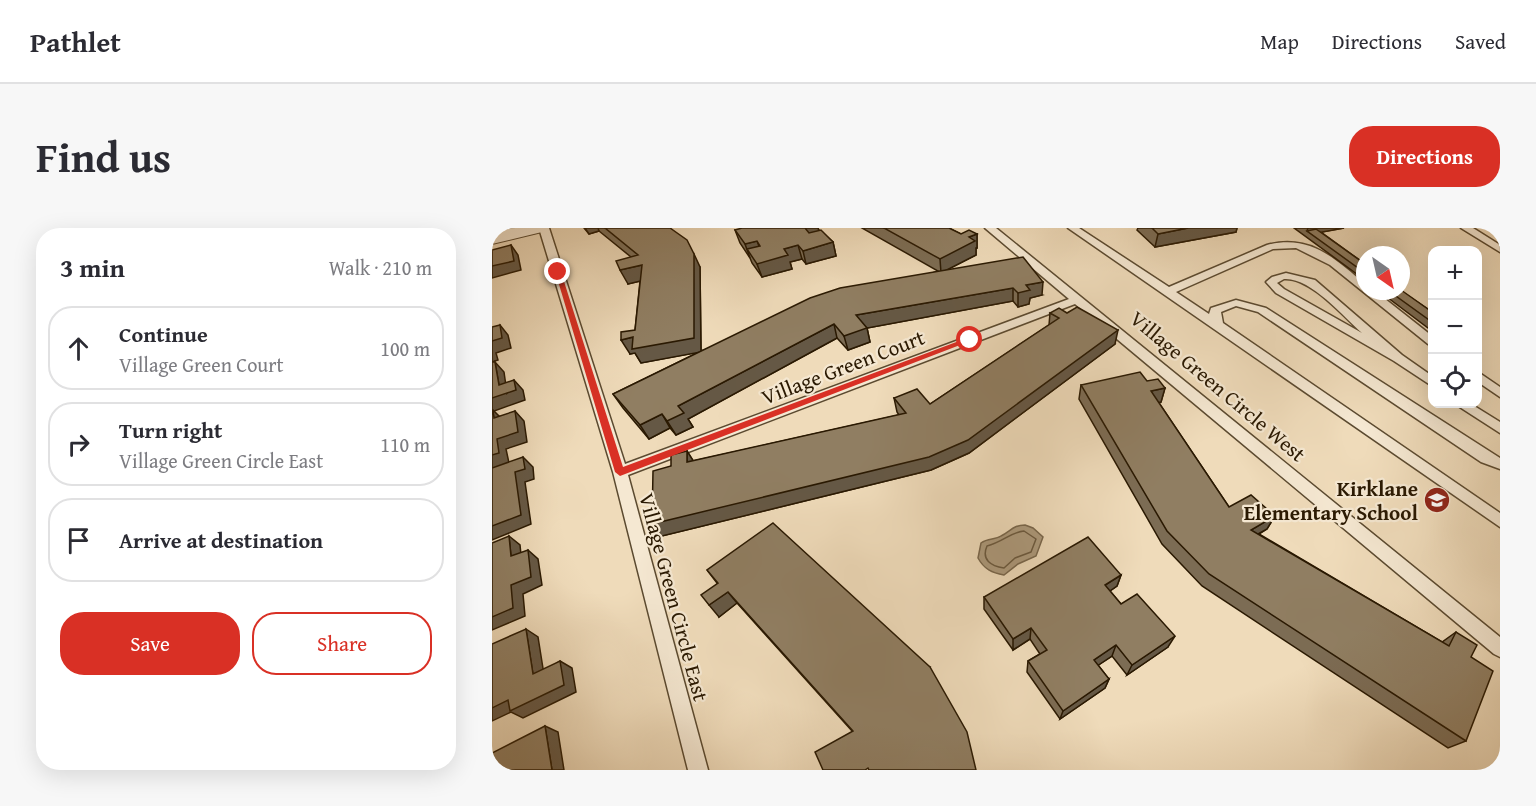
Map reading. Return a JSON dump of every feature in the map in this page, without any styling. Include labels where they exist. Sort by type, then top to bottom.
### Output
[{"type":"street","points":[[492,238],[535,228]]},
{"type":"lane","name":"Village Green Circle East","points":[[544,228],[620,472],[698,770]]},
{"type":"lane","name":"Village Green Circle West","points":[[990,228],[1500,648]]},
{"type":"lane","points":[[1073,228],[1219,325],[1500,521]]},
{"type":"lane","points":[[1467,228],[1500,249]]},
{"type":"lane","points":[[1167,292],[1270,247],[1295,244],[1314,250],[1356,282]]},
{"type":"lane","points":[[1398,358],[1311,282],[1299,276],[1281,275],[1271,282],[1280,291],[1398,358],[1428,379]]},
{"type":"lane","name":"Village Green Court","points":[[620,472],[1079,299]]},
{"type":"lane","points":[[1380,300],[1428,338]]},
{"type":"lane","points":[[1219,325],[1214,315],[1215,310],[1227,304],[1245,304],[1262,310],[1486,458],[1500,464]]},
{"type":"lane","points":[[1482,379],[1500,393]]},
{"type":"lane","points":[[1468,408],[1500,428]]},
{"type":"water","points":[[1025,525],[1033,528],[1043,537],[1036,556],[1018,564],[1004,575],[986,568],[978,558],[981,543],[999,537],[1015,527]]},
{"type":"building","points":[[605,228],[670,228],[687,240],[694,254],[694,338],[632,349],[633,337],[621,340],[621,332],[635,330],[642,265],[620,270],[616,261],[638,255]]},
{"type":"building","points":[[805,228],[809,233],[821,230],[833,242],[803,251],[798,245],[784,249],[788,255],[757,264],[747,249],[760,246],[757,241],[745,244],[735,230]]},
{"type":"building","points":[[884,228],[949,228],[961,234],[969,230],[977,234],[969,237],[975,241],[940,259]]},
{"type":"building","points":[[1152,228],[1188,228],[1158,234]]},
{"type":"building","points":[[1316,229],[1356,258],[1356,266],[1307,231]]},
{"type":"building","points":[[511,245],[514,261],[492,266],[492,250]]},
{"type":"building","points":[[1023,257],[1043,282],[1026,285],[1030,290],[1018,293],[1013,288],[856,315],[867,328],[844,336],[834,324],[678,406],[684,413],[667,421],[662,414],[640,425],[613,394],[810,298],[840,288]]},
{"type":"building","points":[[1410,296],[1428,309],[1428,319],[1401,300],[1410,300]]},
{"type":"building","points":[[1077,307],[1118,330],[968,440],[929,457],[652,524],[653,471],[671,466],[671,455],[687,451],[687,462],[906,413],[894,398],[917,389],[930,404],[1059,318],[1050,313],[1059,308],[1067,313]]},
{"type":"building","points":[[500,325],[502,338],[492,341],[492,327]]},
{"type":"building","points":[[492,362],[495,362],[499,385],[514,380],[516,390],[492,398]]},
{"type":"building","points":[[1140,372],[1147,381],[1158,379],[1165,388],[1151,391],[1229,507],[1251,495],[1275,516],[1251,530],[1449,646],[1456,632],[1477,645],[1471,657],[1493,671],[1466,741],[1209,574],[1167,531],[1081,385]]},
{"type":"building","points":[[492,410],[494,418],[515,411],[518,432],[497,439],[499,453],[492,455]]},
{"type":"building","points":[[523,457],[525,469],[515,472],[521,515],[492,526],[492,468]]},
{"type":"building","points":[[773,523],[930,667],[967,732],[976,770],[869,770],[868,768],[865,770],[823,770],[815,752],[853,731],[728,592],[709,605],[701,595],[718,583],[707,570]]},
{"type":"building","points":[[509,536],[511,556],[528,550],[531,577],[511,585],[513,608],[492,617],[492,543]]},
{"type":"building","points":[[1088,537],[1121,575],[1105,585],[1121,604],[1137,594],[1175,636],[1132,665],[1116,645],[1094,660],[1109,679],[1063,711],[1028,661],[1047,650],[1031,628],[1013,639],[984,597]]},
{"type":"building","points":[[526,629],[533,674],[560,661],[564,685],[510,711],[508,700],[492,708],[492,644]]},
{"type":"building","points":[[545,726],[552,770],[492,770],[492,753]]},
{"type":"place","name":"Kirklane Elementary School","points":[[1437,500]]},
{"type":"route","points":[[558,272],[620,472],[970,340]]}]
